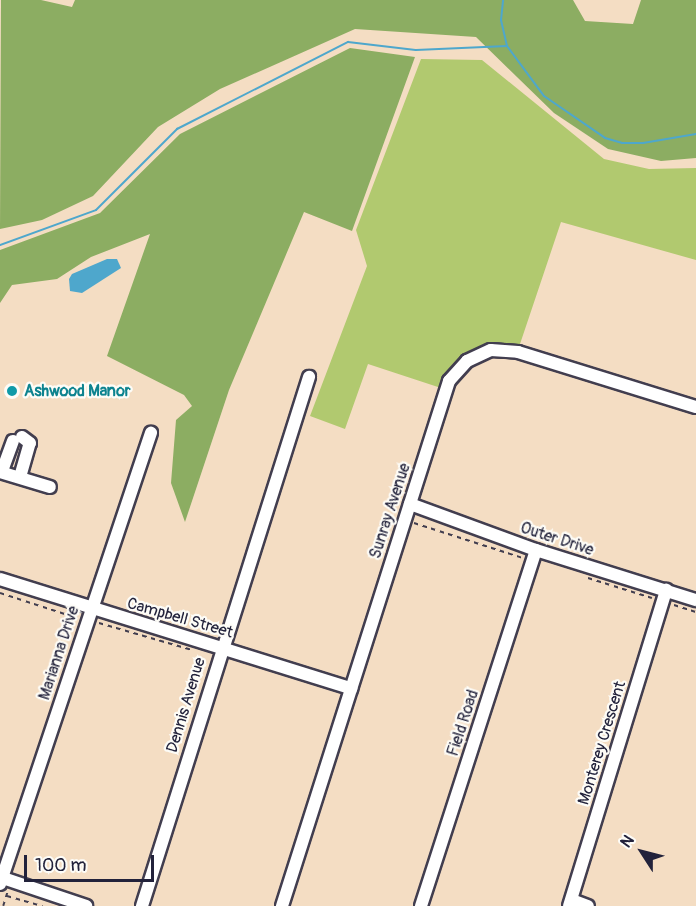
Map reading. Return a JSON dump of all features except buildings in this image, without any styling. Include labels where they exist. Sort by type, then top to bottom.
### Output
[{"type":"street","name":"Sunray Avenue","points":[[282,906],[449,381],[467,361],[491,350],[518,352],[696,407]]},
{"type":"street","name":"Dennis Avenue","points":[[142,906],[309,377]]},
{"type":"street","name":"Marianna Drive","points":[[3,881],[151,433]]},
{"type":"street","points":[[20,477],[30,443],[17,439],[1,471],[50,487]]},
{"type":"street","name":"Outer Drive","points":[[410,504],[536,550],[696,600]]},
{"type":"street","name":"Field Road","points":[[422,906],[536,550]]},
{"type":"street","name":"Campbell Street","points":[[0,579],[351,688]]},
{"type":"street","name":"Monterey Crescent","points":[[570,903],[666,590]]},
{"type":"street","points":[[3,881],[86,906]]},
{"type":"street","points":[[570,903],[588,906]]},
{"type":"path","points":[[0,593],[80,620]]},
{"type":"path","points":[[97,622],[200,652]]},
{"type":"path","points":[[3,881],[6,896],[3,906]]},
{"type":"path","points":[[6,896],[43,906]]},
{"type":"green space","points":[[1,0],[41,0],[72,7],[75,0],[573,0],[585,21],[633,24],[641,0],[696,0],[696,158],[661,161],[608,149],[554,113],[476,37],[355,29],[220,89],[158,127],[93,196],[42,220],[0,229]]},
{"type":"green space","points":[[350,48],[415,57],[352,231],[304,212],[229,390],[185,522],[171,483],[176,420],[192,406],[184,395],[107,356],[150,234],[91,257],[57,279],[12,285],[0,303],[0,250],[100,213],[180,134]]},
{"type":"green space","points":[[421,59],[482,60],[604,159],[649,169],[696,168],[696,260],[561,222],[519,347],[487,350],[441,388],[368,364],[345,429],[310,416],[367,266],[356,230]]},
{"type":"water","points":[[107,259],[117,259],[121,268],[82,293],[70,291],[69,279],[72,274]]},
{"type":"waterway","points":[[0,245],[96,210],[177,129],[348,42],[416,50],[507,46],[501,20],[503,0]]},
{"type":"waterway","points":[[507,46],[544,96],[605,138],[622,143],[643,143],[696,134]]},
{"type":"place","name":"Ashwood Manor","points":[[12,391]]}]
